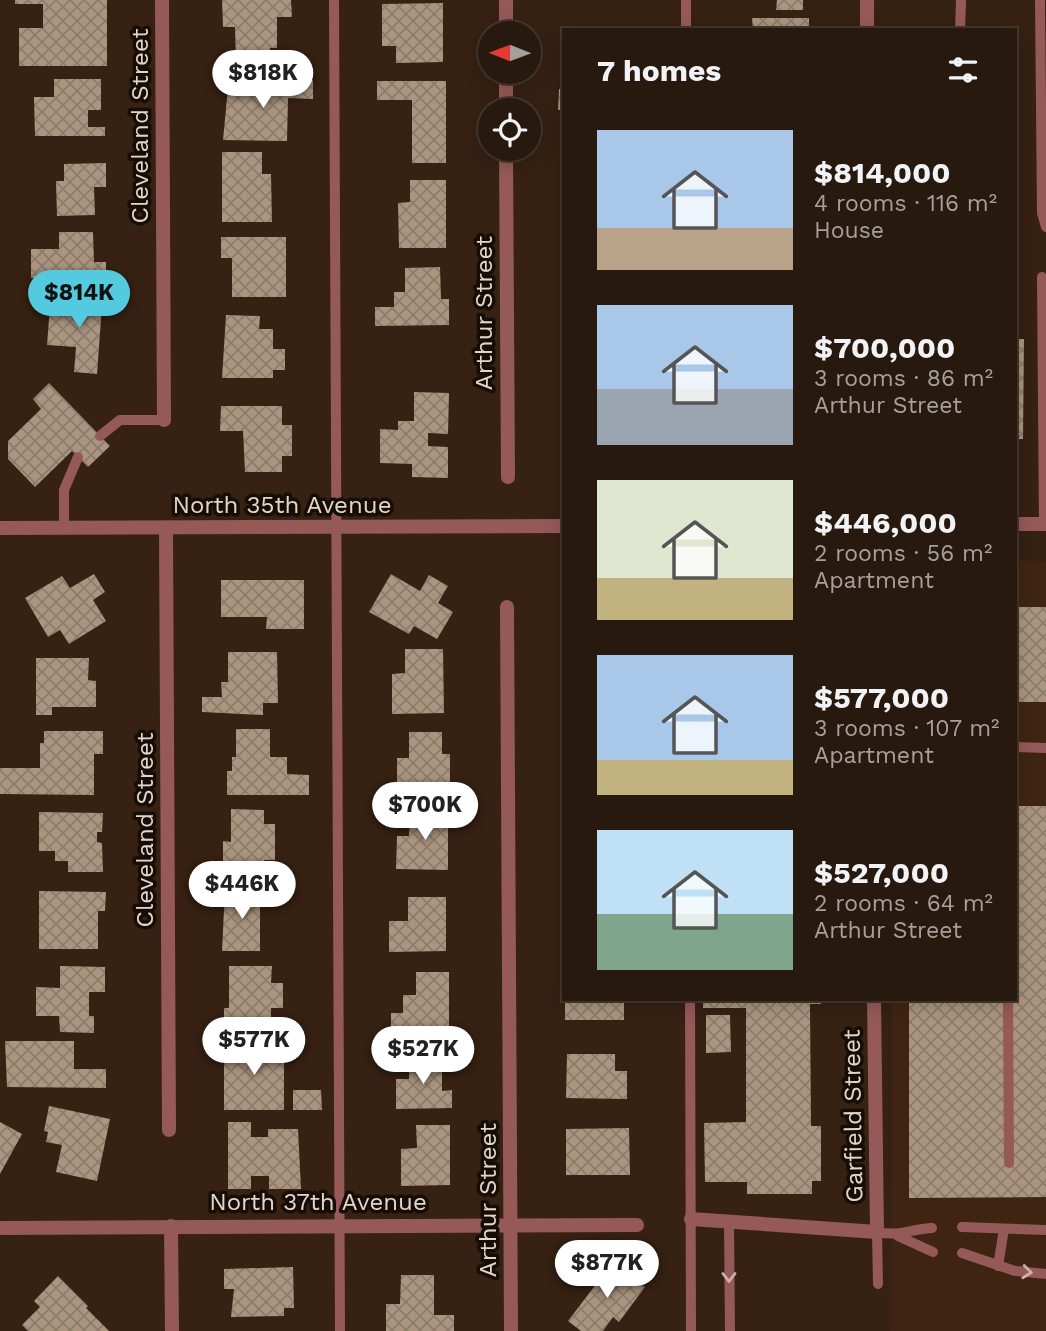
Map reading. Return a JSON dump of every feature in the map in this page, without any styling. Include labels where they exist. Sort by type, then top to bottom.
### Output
[{"type":"street","name":"Cleveland Street","points":[[162,0],[164,420]]},
{"type":"street","points":[[506,0],[506,21]]},
{"type":"street","points":[[867,0],[867,28]]},
{"type":"street","name":"Arthur Street","points":[[506,161],[508,477]]},
{"type":"street","points":[[1017,524],[1045,524]]},
{"type":"street","name":"North 35th Avenue","points":[[0,528],[562,526]]},
{"type":"street","name":"Cleveland Street","points":[[166,529],[169,1130]]},
{"type":"street","name":"Arthur Street","points":[[507,607],[511,1331]]},
{"type":"street","name":"Garfield Street","points":[[874,1001],[877,1232]]},
{"type":"street","points":[[691,1219],[877,1232]]},
{"type":"street","name":"North 37th Avenue","points":[[0,1228],[637,1225]]},
{"type":"street","points":[[171,1226],[172,1331]]},
{"type":"lane","points":[[334,0],[340,1331]]},
{"type":"lane","points":[[686,0],[686,28]]},
{"type":"lane","points":[[960,28],[961,0]]},
{"type":"lane","points":[[1040,0],[1042,213],[1046,227]]},
{"type":"lane","points":[[1042,277],[1045,524]]},
{"type":"lane","points":[[100,436],[120,420],[164,420]]},
{"type":"lane","points":[[64,528],[64,490],[78,457]]},
{"type":"lane","points":[[1017,747],[1046,748]]},
{"type":"lane","points":[[690,1001],[691,1331]]},
{"type":"lane","points":[[1007,1001],[1009,1163]]},
{"type":"lane","points":[[729,1222],[730,1331]]},
{"type":"lane","points":[[962,1227],[1046,1230]]},
{"type":"lane","points":[[898,1236],[918,1229],[932,1228]]},
{"type":"lane","points":[[998,1266],[1003,1229]]},
{"type":"lane","points":[[878,1284],[877,1232],[898,1236],[933,1252]]},
{"type":"lane","points":[[962,1253],[998,1266],[1046,1274]]},
{"type":"shaded area","points":[[1017,561],[1046,562],[1046,1331],[891,1331],[892,1001],[1017,1001]]},
{"type":"building","points":[[15,0],[107,0],[107,66],[19,66],[19,28],[43,28],[43,4],[15,4]]},
{"type":"building","points":[[222,0],[291,0],[292,17],[277,17],[277,48],[270,48],[270,64],[236,64],[235,27],[223,27]]},
{"type":"building","points":[[777,0],[803,0],[803,10],[776,10]]},
{"type":"building","points":[[443,3],[443,62],[396,63],[396,46],[382,46],[382,4]]},
{"type":"building","points":[[752,18],[809,18],[809,28],[753,28]]},
{"type":"building","points":[[54,79],[101,79],[101,110],[88,110],[88,127],[105,127],[105,136],[35,136],[34,97],[54,97]]},
{"type":"building","points":[[268,79],[313,80],[313,99],[288,98],[287,141],[223,140],[228,88],[268,89]]},
{"type":"building","points":[[377,81],[446,81],[446,163],[412,163],[412,100],[377,100]]},
{"type":"building","points":[[559,89],[562,89],[562,110],[558,110]]},
{"type":"building","points":[[222,152],[262,152],[262,174],[271,174],[272,222],[222,222]]},
{"type":"building","points":[[106,163],[106,187],[94,187],[95,215],[57,216],[56,181],[64,181],[64,164]]},
{"type":"building","points":[[410,180],[446,180],[446,248],[399,248],[398,203],[410,202]]},
{"type":"building","points":[[59,232],[93,232],[94,262],[106,262],[106,277],[31,278],[31,249],[59,249]]},
{"type":"building","points":[[221,237],[286,237],[286,297],[232,297],[232,258],[221,258]]},
{"type":"building","points":[[440,267],[441,299],[449,299],[449,325],[375,326],[375,307],[394,307],[394,292],[405,292],[405,268]]},
{"type":"building","points":[[80,290],[103,292],[97,374],[74,372],[76,347],[47,345],[50,306],[79,308]]},
{"type":"building","points":[[226,315],[260,316],[259,329],[273,329],[273,349],[285,349],[285,370],[273,370],[273,378],[222,378]]},
{"type":"building","points":[[1017,339],[1024,339],[1023,439],[1017,439]]},
{"type":"building","points":[[49,383],[110,446],[88,467],[72,451],[35,487],[8,459],[8,441],[41,409],[33,399]]},
{"type":"building","points":[[414,392],[449,393],[448,434],[428,433],[428,446],[448,447],[448,478],[412,477],[412,464],[380,463],[380,429],[398,430],[398,421],[414,421]]},
{"type":"building","points":[[221,406],[282,406],[282,425],[292,425],[292,456],[282,456],[282,472],[245,472],[243,431],[220,431]]},
{"type":"building","points":[[94,574],[105,592],[93,600],[106,621],[69,644],[60,630],[48,637],[25,598],[62,576],[70,588]]},
{"type":"building","points":[[391,574],[420,591],[429,575],[448,586],[438,603],[453,612],[437,639],[414,626],[409,634],[369,612]]},
{"type":"building","points":[[221,580],[304,580],[304,629],[266,629],[267,617],[221,617]]},
{"type":"building","points":[[1017,607],[1046,607],[1046,702],[1017,702]]},
{"type":"building","points":[[405,649],[443,649],[444,713],[392,714],[392,674],[405,673]]},
{"type":"building","points":[[228,652],[277,652],[278,703],[263,703],[263,715],[202,712],[202,697],[222,697],[221,682],[228,682]]},
{"type":"building","points":[[36,658],[89,658],[88,680],[96,681],[96,707],[52,707],[52,715],[36,715]]},
{"type":"building","points":[[236,729],[270,729],[270,757],[287,757],[287,774],[309,775],[309,795],[227,795],[227,771],[232,771],[232,757],[236,757]]},
{"type":"building","points":[[44,731],[103,731],[103,754],[94,754],[94,795],[0,794],[0,768],[40,768],[40,743],[44,743]]},
{"type":"building","points":[[409,732],[442,732],[442,754],[450,754],[450,790],[397,791],[397,758],[409,758]]},
{"type":"building","points":[[1017,806],[1046,806],[1046,1197],[909,1198],[909,1001],[1017,1001]]},
{"type":"building","points":[[231,809],[264,810],[264,824],[275,824],[275,860],[264,860],[264,873],[223,873],[223,841],[231,842]]},
{"type":"building","points":[[410,811],[448,811],[448,870],[396,869],[397,836],[409,836]]},
{"type":"building","points":[[39,812],[103,813],[102,832],[97,832],[97,842],[102,843],[103,872],[68,872],[68,861],[55,861],[55,851],[39,851]]},
{"type":"building","points":[[225,890],[260,890],[260,951],[222,951]]},
{"type":"building","points":[[39,891],[106,892],[105,911],[98,911],[98,949],[39,949]]},
{"type":"building","points":[[408,897],[446,897],[446,951],[389,952],[389,921],[408,921]]},
{"type":"building","points":[[60,966],[105,967],[105,992],[89,992],[89,1016],[94,1016],[94,1033],[60,1032],[59,1016],[36,1016],[36,987],[60,988]]},
{"type":"building","points":[[229,966],[272,966],[271,983],[283,983],[283,1008],[271,1008],[271,1032],[224,1031],[224,1008],[229,1008]]},
{"type":"building","points":[[416,972],[449,972],[449,1030],[391,1031],[391,1013],[403,1013],[403,995],[416,995]]},
{"type":"building","points":[[565,1001],[624,1001],[624,1020],[565,1020]]},
{"type":"building","points":[[703,1001],[821,1001],[821,1004],[810,1004],[811,1126],[821,1126],[821,1181],[812,1181],[812,1194],[747,1194],[747,1182],[705,1182],[704,1123],[746,1122],[746,1008],[703,1008]]},
{"type":"building","points":[[706,1015],[730,1015],[731,1052],[706,1053]]},
{"type":"building","points":[[5,1041],[74,1041],[74,1069],[106,1069],[106,1088],[7,1087]]},
{"type":"building","points":[[224,1045],[284,1045],[284,1110],[224,1110]]},
{"type":"building","points":[[567,1054],[615,1054],[615,1071],[627,1071],[627,1099],[566,1098]]},
{"type":"building","points":[[409,1056],[442,1056],[442,1091],[452,1090],[452,1108],[396,1109],[396,1079],[409,1079]]},
{"type":"building","points":[[293,1090],[321,1090],[322,1110],[293,1110]]},
{"type":"building","points":[[49,1106],[110,1119],[97,1181],[56,1172],[62,1145],[46,1142],[48,1132],[44,1131]]},
{"type":"building","points":[[0,1122],[22,1134],[0,1174]]},
{"type":"building","points":[[228,1122],[251,1122],[251,1137],[268,1137],[268,1129],[298,1129],[301,1189],[269,1189],[269,1176],[251,1176],[251,1189],[228,1189]]},
{"type":"building","points":[[416,1125],[450,1125],[450,1185],[401,1186],[401,1149],[417,1148]]},
{"type":"building","points":[[629,1128],[630,1175],[566,1175],[566,1129]]},
{"type":"building","points":[[613,1262],[645,1287],[619,1322],[613,1317],[603,1331],[581,1331],[568,1321]]},
{"type":"building","points":[[293,1267],[294,1308],[284,1308],[284,1316],[231,1317],[234,1289],[224,1289],[224,1269]]},
{"type":"building","points":[[401,1275],[434,1275],[434,1315],[454,1315],[454,1331],[386,1331],[386,1304],[400,1304]]},
{"type":"building","points":[[58,1276],[109,1331],[28,1331],[22,1325],[40,1307],[34,1301]]}]
